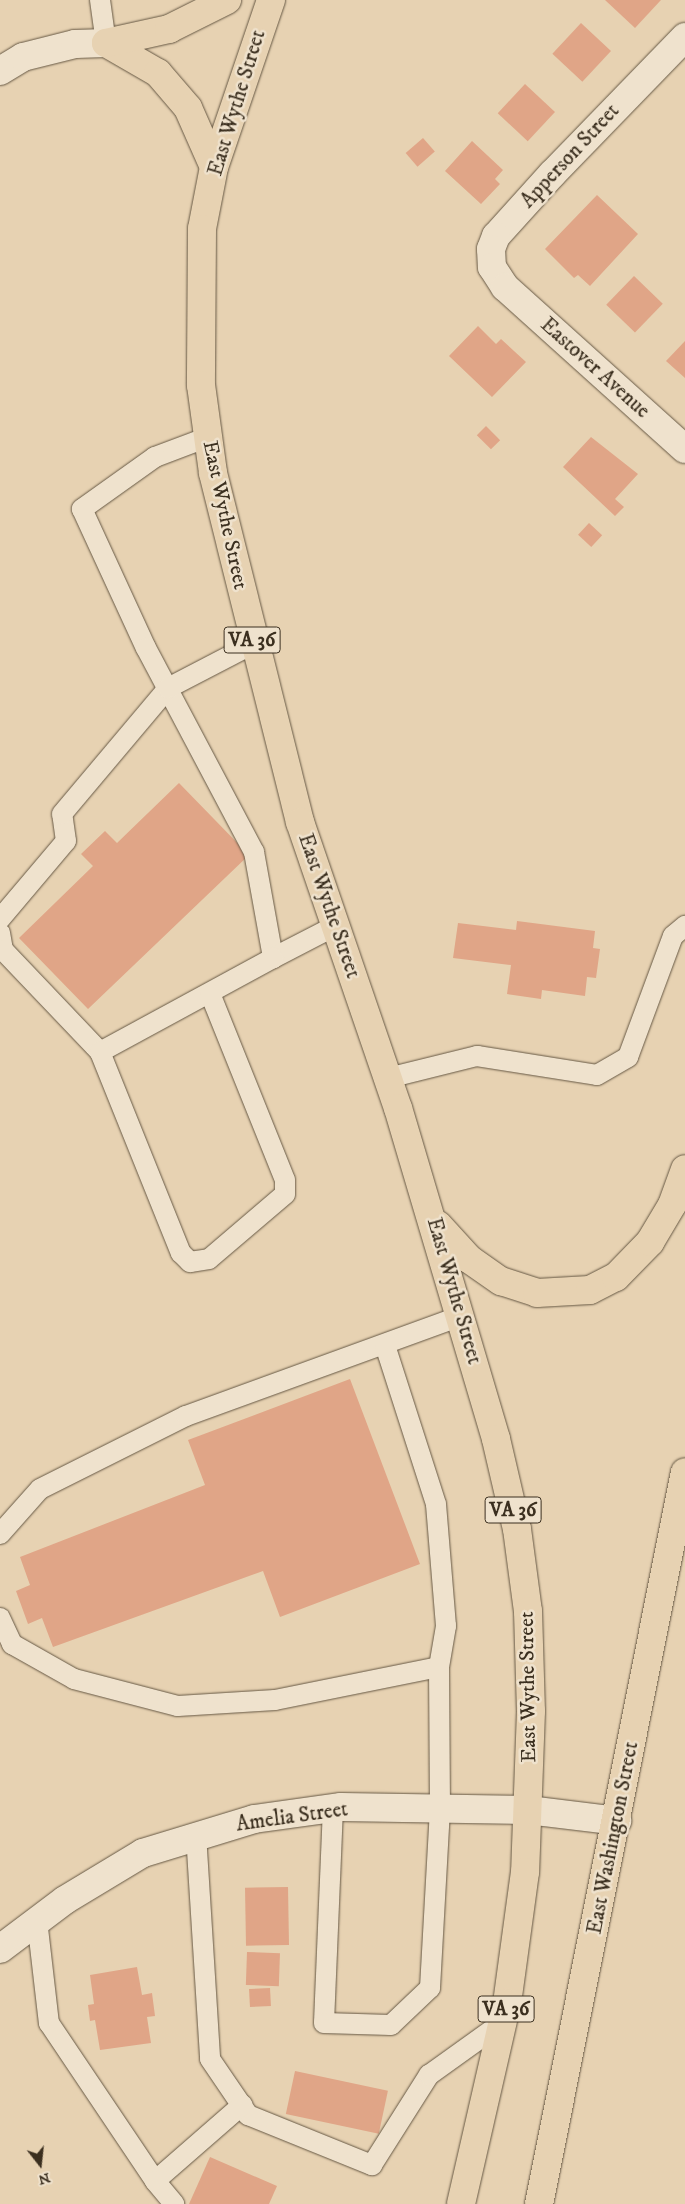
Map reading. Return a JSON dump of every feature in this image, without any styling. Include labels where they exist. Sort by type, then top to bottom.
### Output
[{"type":"highway","points":[[106,43],[169,29],[227,0]]},
{"type":"highway","name":"East Wythe Street","points":[[271,0],[214,167],[202,229],[199,286],[201,385],[208,437],[253,644],[300,822],[388,1078],[434,1220],[517,1529],[528,1611],[528,1810]]},
{"type":"highway","points":[[106,43],[164,80],[188,108],[214,167]]},
{"type":"highway","points":[[434,1220],[469,1259],[501,1280],[537,1293],[590,1290],[616,1277],[650,1242],[672,1206],[685,1169]]},
{"type":"highway","name":"East Washington Street","points":[[539,2204],[617,1821],[685,1472]]},
{"type":"highway","name":"VA 36","points":[[461,2204],[503,2022],[525,1872],[528,1810]]},
{"type":"street","name":"Apperson Street","points":[[506,287],[492,267],[491,249],[496,236],[685,37]]},
{"type":"street","points":[[0,71],[23,57],[75,44],[106,43]]},
{"type":"street","name":"Eastover Avenue","points":[[506,287],[685,449]]},
{"type":"street","name":"Amelia Street","points":[[0,1949],[37,1920],[143,1853],[196,1834],[254,1819],[333,1808],[528,1810],[617,1821]]},
{"type":"lane","points":[[100,0],[106,43]]},
{"type":"lane","points":[[208,437],[155,457],[82,509],[168,688],[254,852],[273,958]]},
{"type":"lane","points":[[0,919],[66,841],[62,814],[168,688],[253,644]]},
{"type":"lane","points":[[100,1052],[335,926]]},
{"type":"lane","points":[[388,1078],[477,1056],[597,1075],[628,1057],[672,936],[685,926]]},
{"type":"lane","points":[[0,933],[3,950],[100,1052],[180,1253],[190,1262],[209,1260],[285,1194],[285,1180],[210,993]]},
{"type":"lane","points":[[0,1534],[40,1489],[186,1416],[461,1316]]},
{"type":"lane","points":[[333,1808],[324,2023],[391,2025],[430,1988],[440,1809],[439,1667],[446,1626],[436,1504],[385,1345]]},
{"type":"lane","points":[[0,1618],[12,1644],[74,1679],[178,1706],[275,1700],[439,1667]]},
{"type":"lane","points":[[196,1834],[210,2059],[248,2115],[372,2165],[429,2074],[503,2022]]},
{"type":"lane","points":[[37,1920],[48,2023],[156,2181],[174,2204]]},
{"type":"lane","points":[[156,2181],[242,2105]]},
{"type":"building","points":[[605,0],[661,0],[635,28]]},
{"type":"building","points":[[581,23],[611,51],[582,82],[552,54]]},
{"type":"building","points":[[525,84],[555,112],[528,141],[498,113]]},
{"type":"building","points":[[423,138],[435,152],[417,167],[406,153]]},
{"type":"building","points":[[472,141],[503,170],[495,179],[500,184],[481,204],[445,171]]},
{"type":"building","points":[[597,195],[638,234],[590,286],[578,275],[574,278],[545,249]]},
{"type":"building","points":[[634,276],[663,304],[635,333],[606,305]]},
{"type":"building","points":[[478,326],[496,344],[501,339],[526,362],[492,397],[449,356]]},
{"type":"building","points":[[685,341],[685,378],[666,361]]},
{"type":"building","points":[[486,426],[500,440],[491,449],[477,435]]},
{"type":"building","points":[[591,437],[638,474],[615,499],[624,507],[615,516],[563,467]]},
{"type":"building","points":[[589,523],[602,535],[591,547],[578,535]]},
{"type":"building","points":[[179,783],[249,855],[88,1009],[19,938],[93,866],[81,854],[105,831],[117,843]]},
{"type":"building","points":[[517,921],[595,931],[593,948],[600,949],[596,978],[587,977],[585,996],[542,990],[541,999],[507,994],[511,965],[453,958],[458,923],[516,930]]},
{"type":"building","points":[[350,1379],[420,1564],[280,1617],[263,1571],[53,1647],[42,1618],[28,1624],[16,1591],[30,1585],[20,1557],[205,1485],[188,1440]]},
{"type":"building","points":[[288,1887],[289,1945],[246,1946],[245,1888]]},
{"type":"building","points":[[247,1952],[280,1953],[279,1986],[246,1985]]},
{"type":"building","points":[[137,1967],[142,1995],[152,1993],[155,2016],[147,2017],[151,2043],[100,2050],[95,2020],[90,2021],[88,2005],[94,2004],[90,1975]]},
{"type":"building","points":[[270,1988],[271,2006],[250,2007],[249,1989]]},
{"type":"building","points":[[295,2071],[388,2091],[379,2134],[286,2114]]},
{"type":"building","points":[[210,2157],[277,2186],[269,2204],[189,2204]]}]
